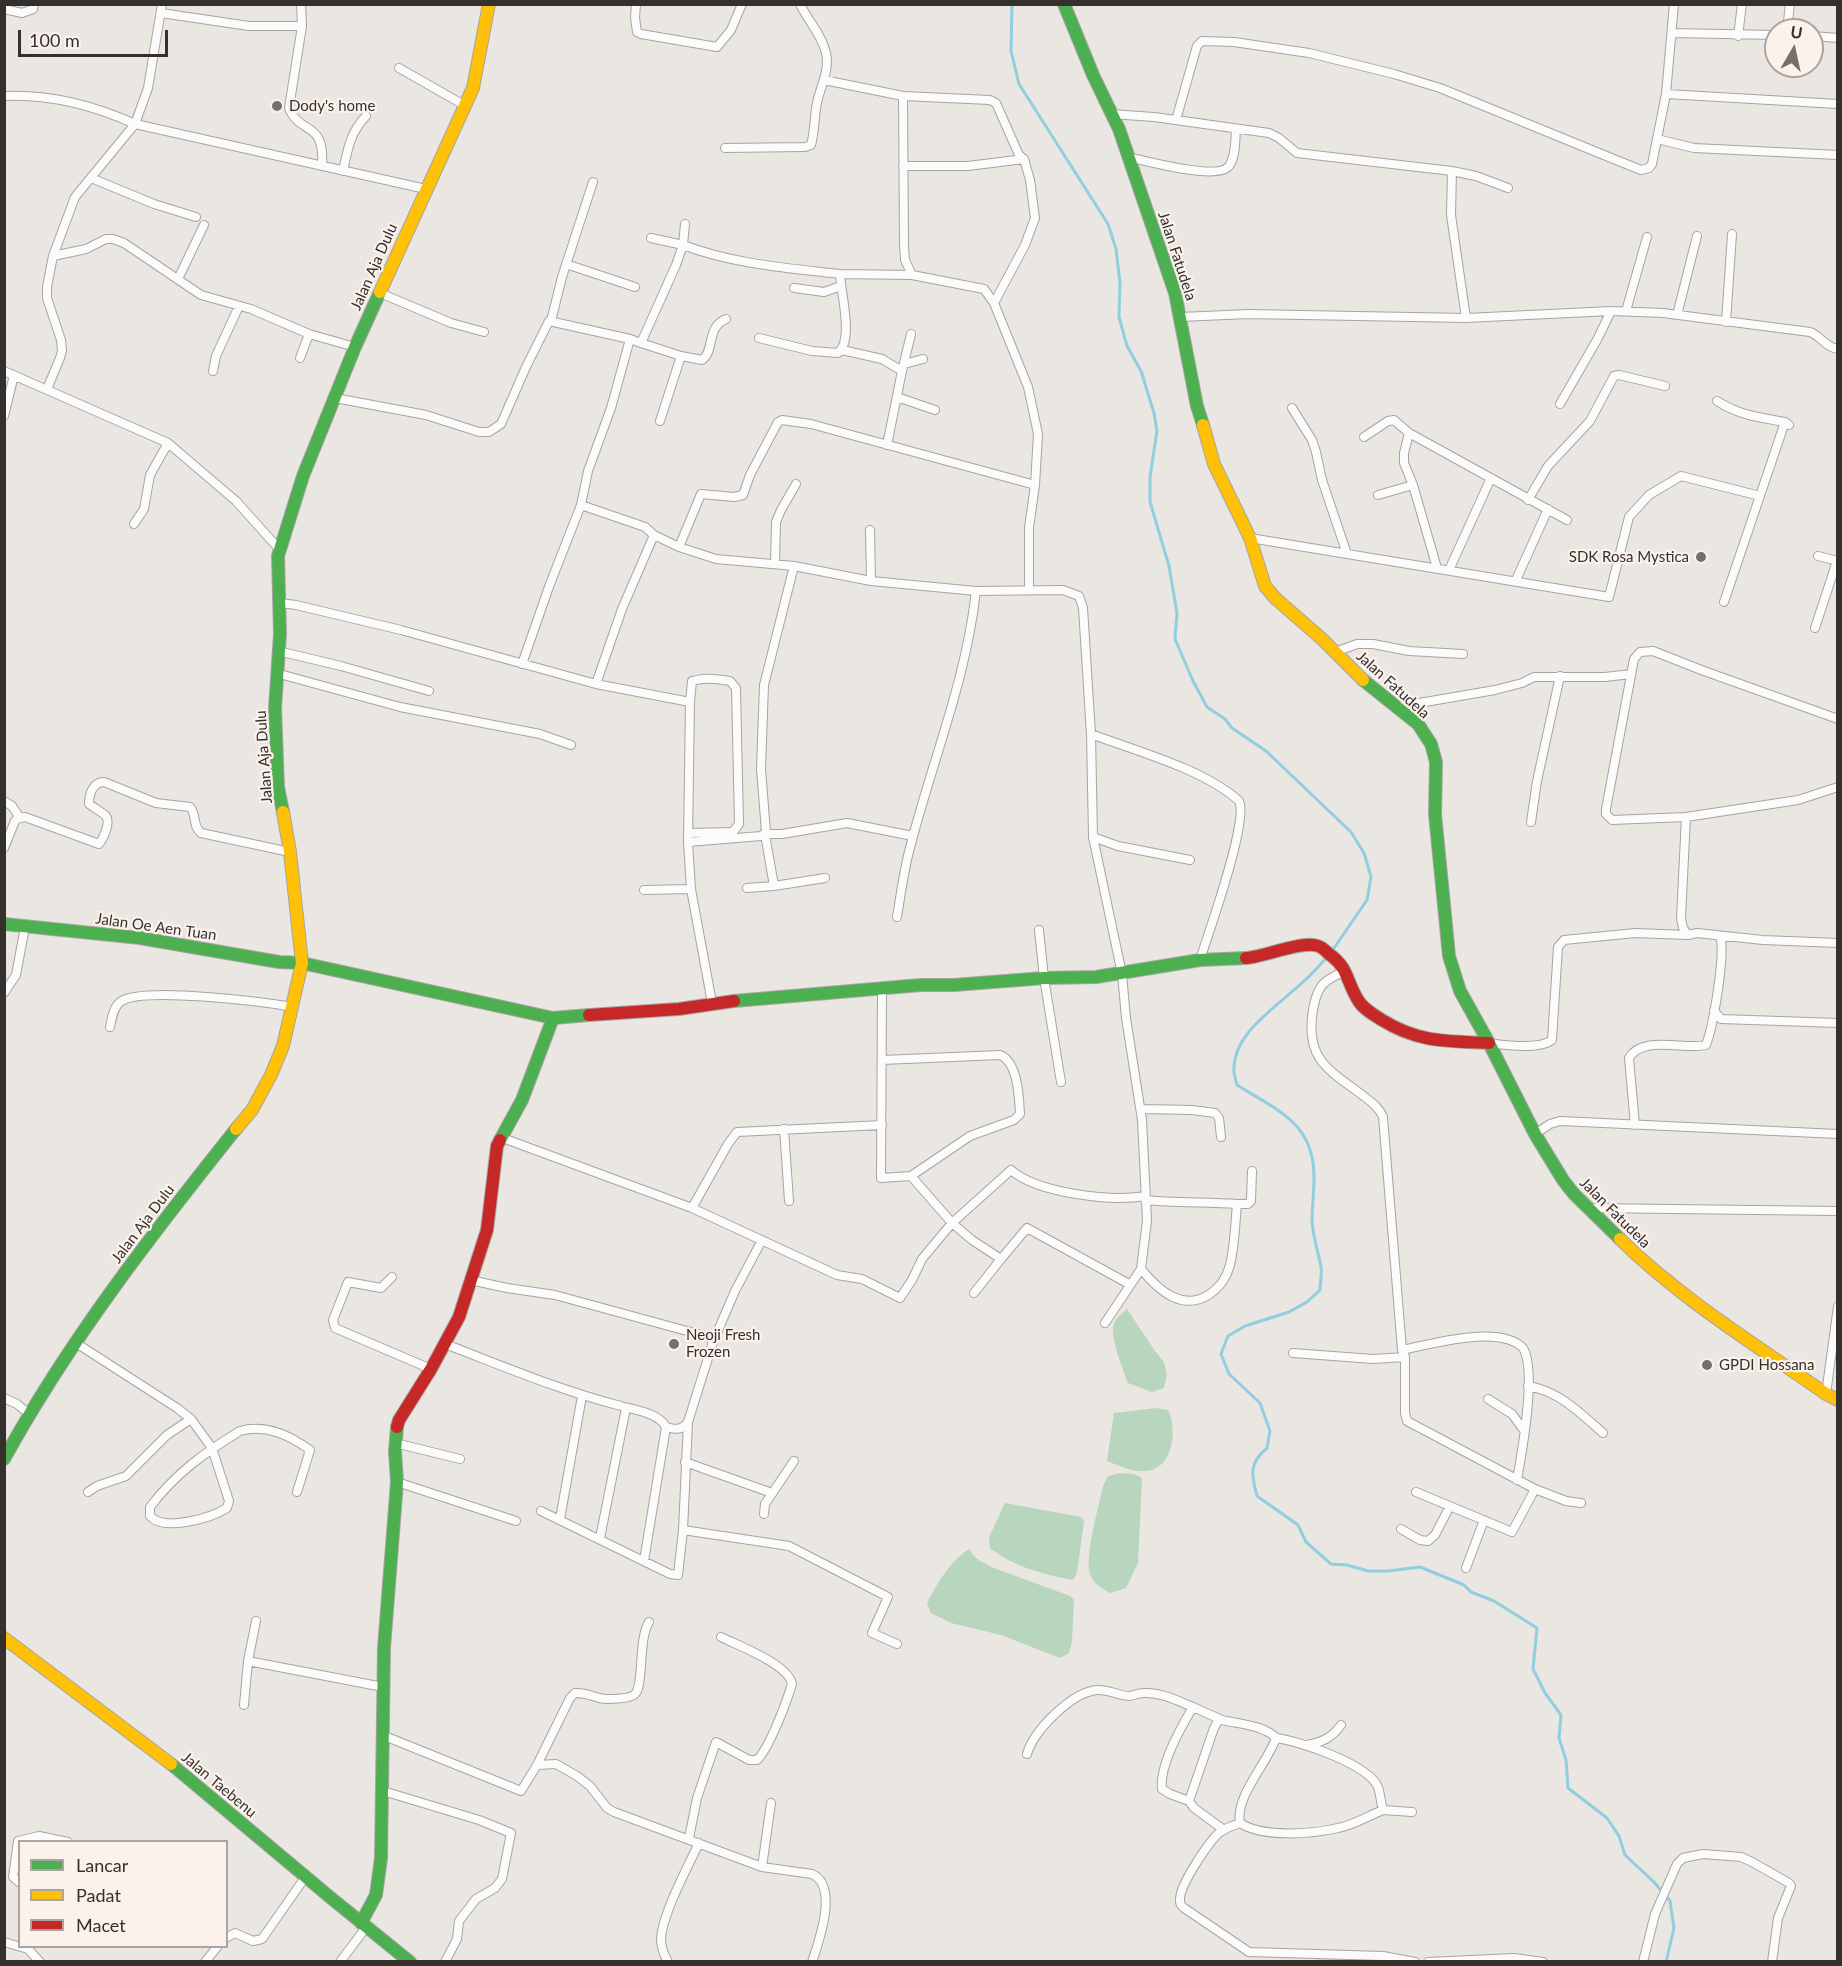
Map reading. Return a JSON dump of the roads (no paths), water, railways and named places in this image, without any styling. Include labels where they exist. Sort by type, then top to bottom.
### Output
[{"type":"street","points":[[4,9],[22,13],[33,9],[34,4]]},
{"type":"street","points":[[301,4],[302,26],[289,108],[296,119],[318,135],[321,140],[322,165]]},
{"type":"street","name":"Jalan Aja Dulu","points":[[4,1459],[29,1414],[76,1343],[162,1221],[252,1110],[271,1075],[283,1046],[302,963],[290,852],[278,787],[276,673],[280,550],[303,476],[355,347],[473,88],[489,4]]},
{"type":"street","points":[[636,4],[637,32],[717,47],[731,30],[742,4]]},
{"type":"street","points":[[725,148],[810,146],[813,142],[817,103],[824,81],[826,54],[815,28],[800,4]]},
{"type":"street","name":"Jalan Fatudela","points":[[1064,4],[1093,75],[1112,114],[1128,157],[1181,317],[1197,406],[1214,465],[1250,538],[1265,586],[1356,674],[1418,724],[1431,744],[1436,762],[1435,814],[1449,956],[1460,992],[1489,1043],[1535,1134],[1563,1180],[1642,1261],[1826,1394],[1838,1400]]},
{"type":"street","points":[[1176,120],[1197,46],[1202,41],[1212,40],[1329,57],[1394,74],[1440,88],[1641,170],[1649,168],[1666,94],[1674,4]]},
{"type":"street","points":[[1738,36],[1742,4]]},
{"type":"street","points":[[47,389],[62,351],[61,340],[47,298],[53,256],[70,207],[135,124],[148,88],[162,9],[249,26],[302,26]]},
{"type":"street","points":[[1672,33],[1764,35]]},
{"type":"street","points":[[399,68],[464,105]]},
{"type":"street","points":[[824,81],[903,96],[994,101],[1000,108],[1019,155],[1024,159],[1033,191],[1035,218],[1025,245],[994,303]]},
{"type":"street","points":[[1666,94],[1838,104]]},
{"type":"street","points":[[4,96],[76,104],[94,108],[135,124],[426,189]]},
{"type":"street","points":[[903,96],[903,246],[905,260],[912,274]]},
{"type":"street","points":[[1112,114],[1269,133],[1297,153],[1452,171],[1476,176],[1508,188]]},
{"type":"street","points":[[343,171],[350,138],[356,126],[366,116]]},
{"type":"street","points":[[1128,157],[1196,171],[1222,171],[1231,162],[1236,129]]},
{"type":"street","points":[[1657,139],[1694,148],[1838,155]]},
{"type":"street","points":[[903,166],[968,166],[1024,159]]},
{"type":"street","points":[[1452,171],[1451,215],[1466,318]]},
{"type":"street","points":[[91,178],[154,204],[196,217]]},
{"type":"street","points":[[551,321],[566,264],[593,182]]},
{"type":"street","points":[[641,342],[676,266],[683,245],[685,224]]},
{"type":"street","points":[[178,279],[204,225]]},
{"type":"street","points":[[1726,322],[1732,234]]},
{"type":"street","points":[[1677,315],[1697,236]]},
{"type":"street","points":[[1626,311],[1647,237]]},
{"type":"street","points":[[651,238],[764,266],[838,274],[912,274],[984,289],[994,303],[1028,387],[1038,434],[1035,485],[1029,528],[1029,589]]},
{"type":"street","points":[[53,256],[86,249],[106,239],[113,239],[124,243],[201,295],[271,317],[309,334],[355,347]]},
{"type":"street","points":[[566,264],[635,287]]},
{"type":"street","points":[[835,352],[845,344],[847,327],[838,274]]},
{"type":"street","points":[[794,288],[822,292],[841,286]]},
{"type":"street","points":[[380,293],[451,323],[484,332]]},
{"type":"street","points":[[213,371],[216,356],[239,306]]},
{"type":"street","points":[[1560,404],[1611,311]]},
{"type":"street","points":[[1181,317],[1248,314],[1466,318],[1626,311],[1677,315],[1810,332],[1828,346],[1838,349]]},
{"type":"street","points":[[335,398],[426,415],[479,432],[493,431],[501,424],[547,322],[630,339],[697,360],[706,357],[715,327],[726,318]]},
{"type":"street","points":[[300,358],[309,334]]},
{"type":"street","points":[[887,445],[911,334]]},
{"type":"street","points":[[759,338],[882,359],[903,368],[923,359]]},
{"type":"street","points":[[522,664],[581,505],[588,471],[611,408],[630,339]]},
{"type":"street","points":[[660,420],[681,356]]},
{"type":"street","points":[[4,371],[168,443],[236,501],[280,550]]},
{"type":"street","points":[[4,416],[14,375]]},
{"type":"street","points":[[1528,500],[1548,466],[1590,421],[1614,376],[1619,375],[1665,386]]},
{"type":"street","points":[[897,397],[935,410]]},
{"type":"street","points":[[1716,401],[1731,411],[1787,423],[1724,602]]},
{"type":"street","points":[[1292,408],[1312,440],[1322,480],[1347,554]]},
{"type":"street","points":[[679,547],[701,494],[734,497],[743,495],[750,475],[778,422],[782,420],[811,424],[1035,485]]},
{"type":"street","points":[[1364,437],[1391,420],[1399,423],[1409,433],[1567,520]]},
{"type":"street","points":[[1409,433],[1404,464],[1413,485],[1437,568]]},
{"type":"street","points":[[134,524],[144,509],[150,474],[168,443]]},
{"type":"street","points":[[1250,538],[1609,597],[1629,517],[1649,495],[1681,476],[1760,496]]},
{"type":"street","points":[[1449,570],[1491,478]]},
{"type":"street","points":[[775,564],[776,522],[796,484]]},
{"type":"street","points":[[1378,495],[1413,485]]},
{"type":"street","points":[[581,505],[645,527],[654,535],[679,547],[716,559],[794,566],[871,581],[976,591],[1063,590],[1077,594],[1081,598],[1091,734],[1093,837],[1122,974],[1126,1018],[1141,1109],[1147,1221],[1141,1269],[1105,1323]]},
{"type":"street","points":[[1516,580],[1548,509]]},
{"type":"street","points":[[870,530],[871,581]]},
{"type":"street","points":[[596,684],[622,609],[654,535]]},
{"type":"street","points":[[1815,628],[1837,561],[1818,556]]},
{"type":"street","points":[[774,886],[765,834],[761,769],[764,685],[794,566]]},
{"type":"street","points":[[897,917],[913,836],[953,705],[973,621],[976,591]]},
{"type":"street","points":[[280,603],[401,630],[596,684],[690,702]]},
{"type":"street","points":[[1335,652],[1358,644],[1373,644],[1409,651],[1463,654]]},
{"type":"street","points":[[1838,718],[1653,651],[1644,650],[1637,654],[1631,674],[1606,814],[1612,820],[1686,817],[1798,800],[1838,787]]},
{"type":"street","points":[[278,651],[429,691]]},
{"type":"street","points":[[276,673],[400,707],[540,734],[571,745]]},
{"type":"street","points":[[1396,707],[1494,690],[1522,683],[1534,677],[1605,677],[1631,674]]},
{"type":"street","points":[[1531,822],[1537,780],[1560,676]]},
{"type":"street","points":[[688,837],[733,832],[738,828],[736,688],[730,681],[710,678],[692,681],[690,702],[688,837],[691,889],[712,1003]]},
{"type":"street","points":[[1091,734],[1187,770],[1225,789],[1242,806],[1235,846],[1200,960]]},
{"type":"street","points":[[4,848],[15,821],[25,817],[99,844],[102,842],[107,820],[106,816],[89,804],[89,801],[94,786],[99,782],[104,782],[156,803],[190,807],[194,812],[195,826],[201,833],[290,852]]},
{"type":"street","points":[[4,801],[12,806],[20,818]]},
{"type":"street","points":[[1686,817],[1681,918],[1683,928],[1688,935]]},
{"type":"street","points":[[688,837],[782,834],[847,823],[913,836]]},
{"type":"street","points":[[1093,837],[1118,846],[1190,860]]},
{"type":"street","points":[[747,888],[825,878]]},
{"type":"street","points":[[644,890],[691,889]]},
{"type":"street","name":"Jalan Oe Aen Tuan","points":[[4,924],[140,938],[279,962],[302,963],[553,1018],[679,1009],[712,1003],[882,989],[1122,974],[1200,960],[1256,957],[1303,944],[1319,946],[1342,966]]},
{"type":"street","points":[[4,993],[16,975],[25,927]]},
{"type":"street","points":[[1039,930],[1044,978],[1061,1082]]},
{"type":"street","points":[[1581,1503],[1566,1501],[1535,1489],[1409,1424],[1405,1413],[1404,1353],[1383,1117],[1376,1105],[1326,1066],[1314,1051],[1312,1013],[1317,992],[1323,982],[1342,966],[1358,1001],[1372,1014],[1400,1030],[1434,1041],[1512,1046],[1542,1044],[1552,1040],[1558,947],[1564,940],[1635,933],[1688,935],[1697,933],[1808,943],[1838,943]]},
{"type":"street","points":[[1635,1125],[1629,1058],[1639,1048],[1662,1044],[1706,1045],[1714,1011],[1721,955],[1720,936]]},
{"type":"street","points":[[882,989],[881,1178],[911,1176],[970,1136],[1014,1120],[1020,1114],[1018,1087],[1007,1059],[1000,1055],[882,1060]]},
{"type":"street","points":[[110,1027],[119,1003],[127,998],[143,996],[208,997],[266,1002],[293,1007]]},
{"type":"street","points":[[1714,1011],[1721,1019],[1738,1021],[1838,1023]]},
{"type":"street","points":[[340,1962],[364,1924],[373,1903],[380,1874],[386,1614],[397,1482],[395,1443],[399,1420],[446,1344],[459,1317],[487,1230],[494,1158],[500,1137],[522,1100],[553,1018]]},
{"type":"street","points":[[1141,1109],[1215,1113],[1219,1118],[1221,1137]]},
{"type":"street","points":[[1535,1134],[1550,1124],[1560,1121],[1838,1134]]},
{"type":"street","points":[[692,1208],[737,1132],[882,1125]]},
{"type":"street","points":[[784,1128],[789,1202]]},
{"type":"street","points":[[500,1137],[692,1208],[837,1275],[857,1278],[902,1298],[922,1259],[952,1223],[1011,1170],[1029,1181],[1067,1193],[1131,1199],[1145,1198],[1168,1203],[1186,1201],[1237,1204],[1248,1204],[1251,1201],[1252,1171]]},
{"type":"street","points":[[911,1176],[952,1223],[972,1240],[1001,1259]]},
{"type":"street","points":[[1141,1269],[1154,1284],[1173,1297],[1192,1300],[1209,1296],[1223,1281],[1230,1264],[1237,1225],[1237,1204]]},
{"type":"street","points":[[1589,1208],[1838,1211]]},
{"type":"street","points":[[974,1293],[1027,1228],[1129,1284]]},
{"type":"street","points":[[541,1510],[600,1538],[618,1550],[670,1574],[678,1575],[683,1530],[688,1422],[713,1342],[735,1291],[762,1240]]},
{"type":"street","points":[[392,1277],[381,1288],[348,1282],[333,1320],[335,1328],[431,1369]]},
{"type":"street","points":[[470,1280],[555,1295],[706,1336],[713,1342]]},
{"type":"street","points":[[1826,1394],[1838,1306]]},
{"type":"street","points":[[1293,1353],[1373,1359],[1476,1336],[1496,1337],[1519,1344],[1526,1353],[1528,1386],[1517,1480]]},
{"type":"street","points":[[76,1343],[177,1408],[191,1419],[213,1448],[229,1501],[227,1508],[197,1520],[185,1522],[166,1523],[152,1519],[149,1511],[154,1501],[193,1462],[213,1448],[240,1431],[255,1428],[275,1431],[297,1440],[310,1450],[297,1492]]},
{"type":"street","points":[[446,1344],[582,1396],[644,1413],[660,1420],[666,1427],[684,1428],[688,1422]]},
{"type":"street","points":[[1528,1386],[1545,1389],[1563,1400],[1603,1433]]},
{"type":"street","points":[[560,1519],[582,1396]]},
{"type":"street","points":[[4,1398],[29,1414]]},
{"type":"street","points":[[1488,1399],[1512,1414],[1523,1429]]},
{"type":"street","points":[[600,1538],[627,1408]]},
{"type":"street","points":[[88,1492],[97,1486],[126,1476],[167,1435],[191,1419]]},
{"type":"street","points":[[644,1561],[666,1427]]},
{"type":"street","points":[[395,1443],[460,1459]]},
{"type":"street","points":[[764,1514],[765,1504],[794,1461]]},
{"type":"street","points":[[685,1462],[772,1493]]},
{"type":"street","points":[[397,1482],[516,1521]]},
{"type":"street","points":[[1416,1492],[1512,1532],[1535,1489]]},
{"type":"street","points":[[1401,1529],[1420,1540],[1428,1541],[1437,1532],[1450,1506]]},
{"type":"street","points":[[1466,1568],[1484,1520]]},
{"type":"street","points":[[683,1530],[789,1546],[888,1597],[872,1633],[897,1644]]},
{"type":"street","points":[[244,1705],[248,1661],[256,1621]]},
{"type":"street","points":[[382,1735],[521,1791],[537,1766],[570,1698],[575,1693],[590,1694],[606,1699],[636,1693],[639,1685],[644,1629],[649,1622]]},
{"type":"street","points":[[689,1838],[697,1798],[716,1742],[733,1749],[749,1760],[757,1760],[763,1755],[792,1684],[790,1678],[779,1666],[721,1636]]},
{"type":"street","name":"Jalan Taebenu","points":[[4,1638],[158,1754],[306,1876],[327,1896],[410,1962]]},
{"type":"street","points":[[248,1661],[383,1687]]},
{"type":"street","points":[[1027,1754],[1030,1743],[1046,1724],[1060,1710],[1086,1692],[1099,1690],[1129,1696],[1144,1693],[1155,1694],[1171,1698],[1222,1720],[1260,1729],[1276,1738],[1307,1745],[1330,1754],[1366,1774],[1377,1785],[1383,1810]]},
{"type":"street","points":[[1193,1707],[1174,1741],[1161,1781],[1162,1789],[1189,1801],[1194,1808],[1224,1830]]},
{"type":"street","points":[[1189,1801],[1214,1728],[1218,1721],[1222,1720]]},
{"type":"street","points":[[1307,1745],[1329,1738],[1341,1725]]},
{"type":"street","points":[[1276,1738],[1243,1800],[1239,1814],[1240,1823],[1246,1827],[1292,1834],[1338,1828],[1383,1810],[1412,1812]]},
{"type":"street","points":[[537,1766],[556,1764],[584,1781],[607,1808],[614,1812],[762,1867],[812,1874],[821,1880],[825,1897],[823,1924],[812,1962]]},
{"type":"street","points":[[383,1791],[478,1820],[511,1833],[502,1879],[495,1888],[476,1899],[459,1921],[457,1939],[445,1962]]},
{"type":"street","points":[[762,1867],[771,1803]]},
{"type":"street","points":[[1240,1823],[1224,1830],[1214,1839],[1185,1883],[1181,1905],[1249,1952],[1311,1958],[1383,1956],[1415,1962]]},
{"type":"street","points":[[22,1840],[39,1836],[58,1840]]},
{"type":"street","points":[[18,1841],[13,1877],[18,1881]]},
{"type":"street","points":[[668,1962],[661,1941],[664,1924],[699,1843]]},
{"type":"street","points":[[1643,1962],[1661,1899],[1679,1860],[1690,1855],[1703,1854],[1741,1857],[1791,1886],[1778,1918],[1772,1962]]},
{"type":"street","points":[[228,1936],[232,1933],[253,1941],[262,1939],[306,1876]]},
{"type":"street","points":[[25,1948],[40,1962]]},
{"type":"street","points":[[205,1962],[217,1948]]},
{"type":"street","points":[[1428,1962],[1514,1958],[1543,1962]]},
{"type":"waterway","points":[[1012,4],[1011,51],[1019,84],[1108,224],[1116,249],[1120,283],[1119,317],[1127,346],[1141,371],[1157,431],[1150,477],[1150,502],[1169,566],[1177,613],[1175,639],[1207,707],[1225,719],[1232,728],[1266,751],[1351,832],[1364,853],[1371,877],[1367,900],[1332,951]]},
{"type":"waterway","points":[[1328,956],[1254,1026],[1240,1045],[1234,1067],[1237,1085],[1280,1111],[1301,1132],[1308,1144],[1313,1160],[1313,1227],[1321,1270],[1320,1290],[1307,1302],[1289,1312],[1245,1326],[1228,1336],[1221,1354],[1229,1374],[1260,1403],[1270,1431],[1267,1448],[1254,1464],[1253,1475],[1257,1496],[1298,1525],[1306,1542],[1331,1564],[1347,1565],[1368,1571],[1420,1567],[1464,1585],[1471,1592],[1494,1601],[1537,1628],[1533,1669],[1545,1693],[1561,1715],[1559,1738],[1566,1760],[1568,1788],[1607,1818],[1619,1836],[1625,1855],[1653,1881],[1670,1901],[1674,1928],[1666,1962]]},
{"type":"waterway","points":[[1319,1961],[1374,1962]]},
{"type":"place","name":"Dody's home","points":[[277,106]]},
{"type":"place","name":"SDK Rosa Mystica","points":[[1701,557]]},
{"type":"place","name":"Neoji Fresh Frozen","points":[[674,1344]]},
{"type":"place","name":"GPDI Hossana","points":[[1707,1365]]}]
